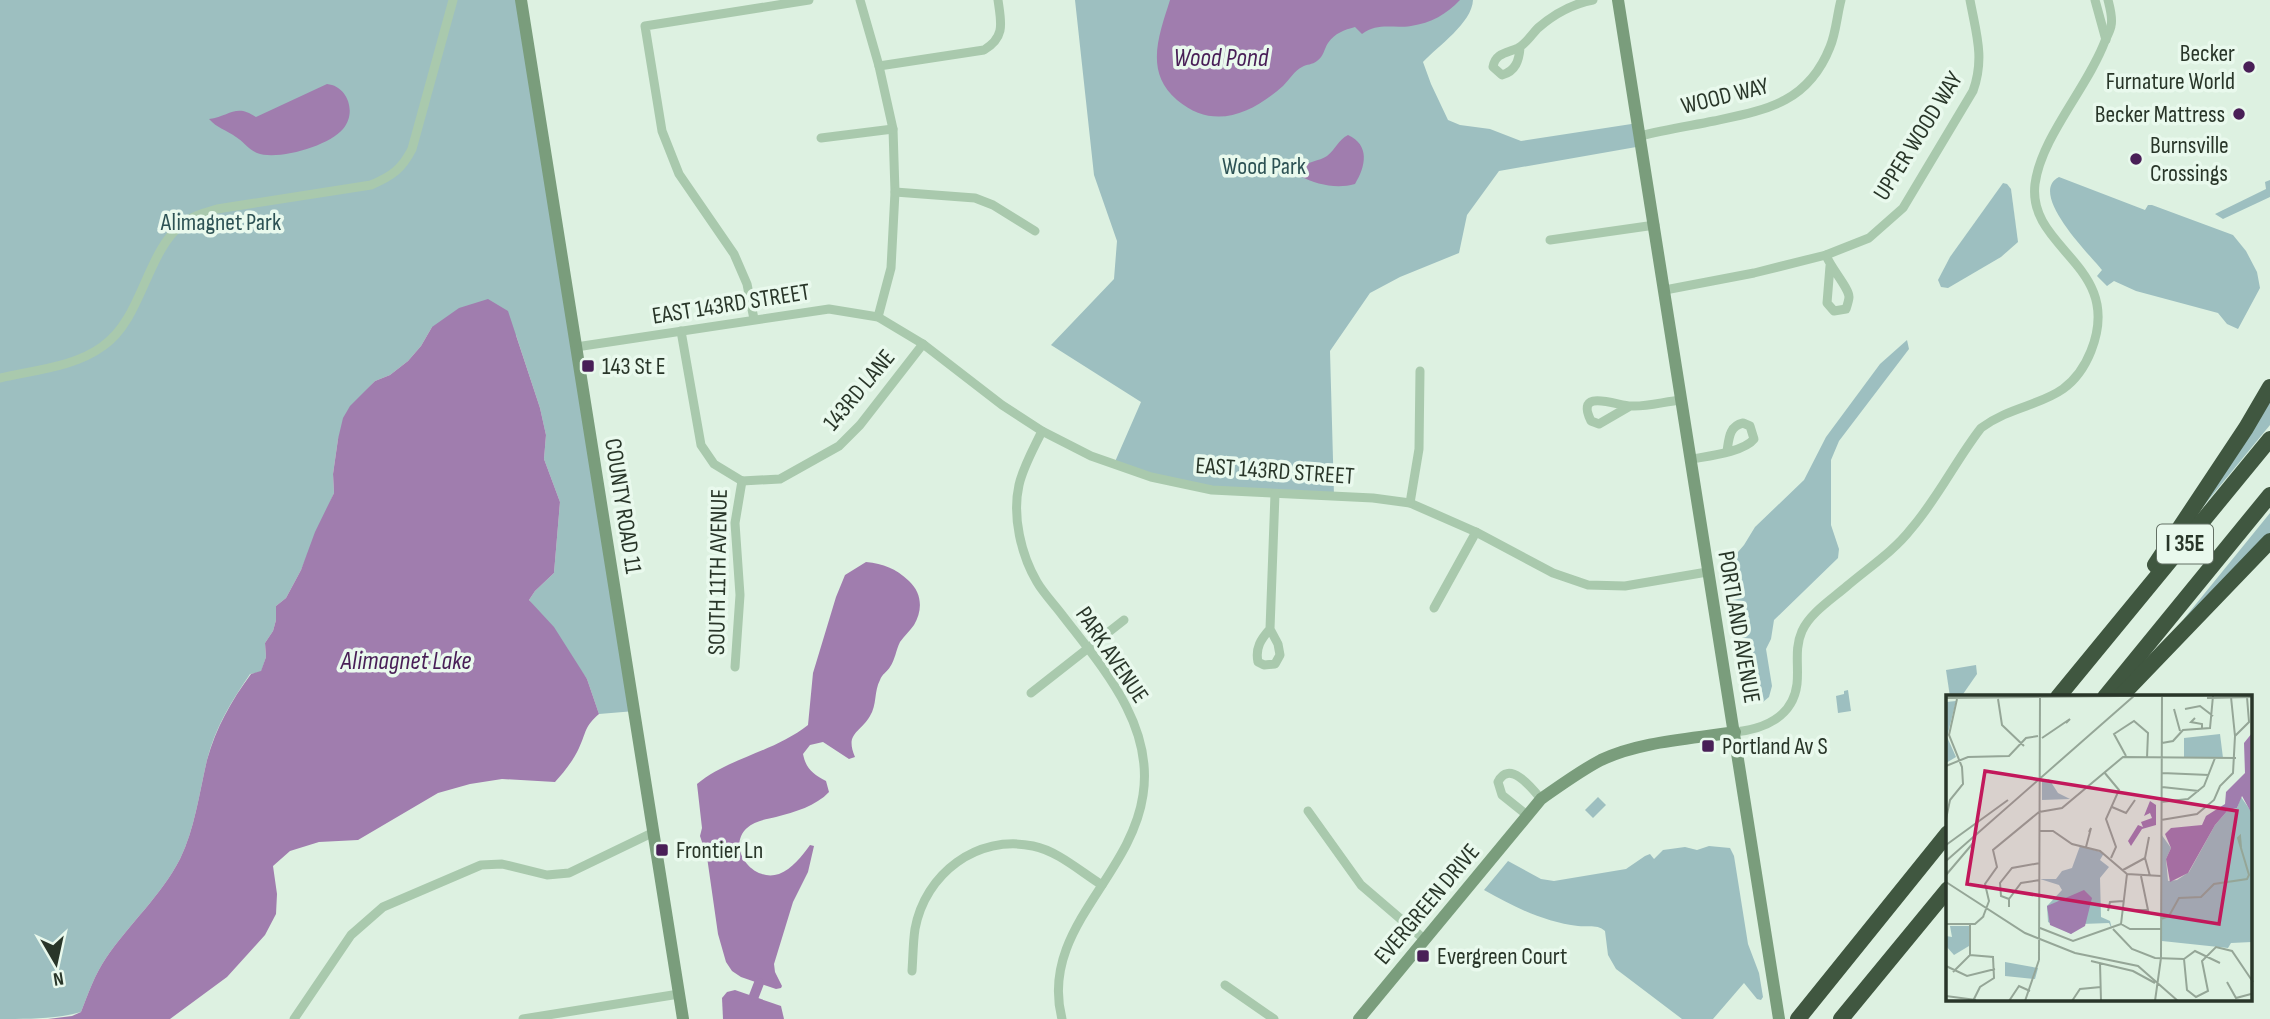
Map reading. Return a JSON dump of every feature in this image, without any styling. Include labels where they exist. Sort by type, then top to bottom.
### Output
[{"type":"highway","points":[[2098,648],[2182,527],[2270,387]]},
{"type":"highway","name":"I 35E","points":[[2060,695],[2270,439]]},
{"type":"highway","name":"I 35E","points":[[2107,695],[2270,495]]},
{"type":"highway","points":[[2122,695],[2270,541]]},
{"type":"highway","points":[[1798,1019],[1946,835]]},
{"type":"highway","points":[[1841,1019],[1946,891]]},
{"type":"street","points":[[0,378],[83,358],[104,346],[121,329],[164,246],[181,225],[198,215],[217,209],[372,185],[391,177],[404,164],[412,149],[453,0]]},
{"type":"street","name":"COUNTY ROAD 11","points":[[521,0],[683,1019]]},
{"type":"street","points":[[754,319],[747,284],[734,254],[679,174],[662,131],[645,26],[809,0]]},
{"type":"street","points":[[860,0],[893,129],[895,192],[891,268],[878,317]]},
{"type":"street","points":[[879,66],[984,50],[994,44],[1002,27],[998,0]]},
{"type":"street","points":[[1520,48],[1555,14],[1580,2],[1593,0]]},
{"type":"street","name":"PORTLAND AVENUE","points":[[1618,0],[1779,1019]]},
{"type":"street","name":"WOOD WAY","points":[[1640,135],[1761,111],[1791,97],[1818,70],[1831,46],[1841,0]]},
{"type":"street","name":"UPPER WOOD WAY","points":[[1665,290],[1826,256],[1869,238],[1903,208],[1973,90],[1980,72],[1980,55],[1970,0]]},
{"type":"street","points":[[2095,0],[2106,40]]},
{"type":"street","points":[[1735,732],[1770,724],[1783,714],[1797,686],[1796,648],[1802,629],[1818,611],[1911,531],[1981,428],[2003,415],[2052,397],[2064,389],[2084,367],[2095,340],[2096,302],[2083,271],[2040,218],[2035,184],[2049,144],[2093,70],[2112,26],[2108,0]]},
{"type":"street","points":[[821,138],[893,129]]},
{"type":"street","points":[[895,192],[975,198],[993,205],[1035,231]]},
{"type":"street","points":[[1550,240],[1655,225]]},
{"type":"street","points":[[1826,256],[1830,266]]},
{"type":"street","name":"EAST 143RD STREET","points":[[576,347],[829,309],[878,317],[922,344],[1002,405],[1042,431],[1091,456],[1150,477],[1212,489],[1373,498],[1410,503],[1476,532],[1553,573],[1588,584],[1625,586],[1707,572]]},
{"type":"street","name":"SOUTH 11TH AVENUE","points":[[681,331],[701,445],[714,464],[743,481],[735,523],[740,595],[735,667]]},
{"type":"street","name":"143RD LANE","points":[[743,481],[780,480],[839,446],[860,425],[922,344]]},
{"type":"street","points":[[1410,503],[1419,449],[1420,371]]},
{"type":"street","points":[[1630,407],[1682,400]]},
{"type":"street","name":"PARK AVENUE","points":[[1042,431],[1019,484],[1016,512],[1019,538],[1037,582],[1128,706],[1138,734],[1144,766],[1143,794],[1137,824],[1126,848],[1071,934],[1060,964],[1057,1002],[1062,1019]]},
{"type":"street","points":[[1692,459],[1727,451]]},
{"type":"street","points":[[1270,629],[1275,494]]},
{"type":"street","points":[[1434,608],[1476,532]]},
{"type":"street","points":[[1031,693],[1124,620]]},
{"type":"street","name":"EVERGREEN DRIVE","points":[[1359,1019],[1541,799],[1571,777],[1604,759],[1644,747],[1735,732]]},
{"type":"street","points":[[1527,815],[1502,795],[1498,782],[1500,776],[1513,773],[1526,782],[1541,799]]},
{"type":"street","points":[[1308,811],[1361,885],[1424,940]]},
{"type":"street","points":[[294,1019],[351,935],[383,907],[481,865],[502,864],[547,875],[569,873],[654,832]]},
{"type":"street","points":[[912,971],[916,926],[929,893],[947,868],[973,851],[1004,843],[1034,846],[1055,855],[1102,885]]},
{"type":"street","points":[[1226,985],[1274,1019]]},
{"type":"street","points":[[523,1019],[679,994]]},
{"type":"green space","name":"Alimagnet Park","points":[[0,0],[521,0],[635,711],[599,714],[587,679],[529,600],[554,573],[560,502],[544,459],[546,435],[540,408],[516,335],[432,327],[408,361],[390,375],[375,381],[363,394],[338,439],[333,474],[334,493],[301,570],[286,598],[276,606],[276,620],[265,643],[266,657],[261,672],[250,674],[214,737],[196,811],[180,859],[154,898],[106,958],[81,1012],[31,1019],[0,1019]]},
{"type":"green space","name":"Wood Park","points":[[1075,0],[1473,0],[1461,26],[1423,62],[1448,120],[1460,125],[1490,129],[1521,141],[1638,123],[1642,146],[1499,171],[1467,215],[1459,253],[1400,277],[1370,293],[1330,351],[1334,496],[1212,489],[1114,464],[1141,402],[1051,345],[1114,279],[1117,241],[1094,175]]},
{"type":"green space","points":[[2059,177],[2145,210],[2148,205],[2152,205],[2233,235],[2246,251],[2257,272],[2260,288],[2238,329],[2227,324],[2218,313],[2136,291],[2114,281],[2107,286],[2097,276],[2102,270],[2055,210],[2051,185]]},
{"type":"green space","points":[[2270,180],[2270,197],[2223,219],[2215,214],[2266,189],[2265,182]]},
{"type":"green space","points":[[2003,183],[2011,189],[2018,242],[2001,257],[1948,288],[1941,287],[1938,280],[1950,257]]},
{"type":"green space","points":[[1907,340],[1909,349],[1839,441],[1831,460],[1831,525],[1839,549],[1838,558],[1774,620],[1771,639],[1766,649],[1772,686],[1769,697],[1763,702],[1753,698],[1746,692],[1726,566],[1755,527],[1804,480],[1826,437],[1880,364]]},
{"type":"green space","points":[[2270,395],[2270,425],[2201,509]]},
{"type":"green space","points":[[2270,513],[2270,535],[2183,620]]},
{"type":"green space","points":[[1976,665],[1977,674],[1962,695],[1950,695],[1946,670]]},
{"type":"green space","points":[[1848,690],[1851,711],[1838,713],[1836,696]]},
{"type":"green space","points":[[1598,797],[1606,805],[1593,818],[1585,810]]},
{"type":"green space","points":[[1709,846],[1730,848],[1734,856],[1748,944],[1759,973],[1763,997],[1761,1000],[1757,999],[1744,983],[1713,1019],[1682,1019],[1616,969],[1608,955],[1605,931],[1602,929],[1565,924],[1541,917],[1484,890],[1508,861],[1541,879],[1554,881],[1626,869],[1650,854],[1654,859],[1663,850],[1685,847],[1697,850]]},
{"type":"water","name":"Wood Pond","points":[[1170,0],[1460,0],[1450,10],[1418,25],[1380,27],[1362,34],[1355,27],[1340,32],[1328,43],[1319,59],[1299,68],[1271,96],[1245,111],[1218,117],[1205,115],[1177,100],[1160,77],[1157,53]]},
{"type":"water","points":[[327,84],[345,95],[350,108],[347,123],[326,141],[302,150],[277,155],[257,153],[209,119],[238,111],[256,117]]},
{"type":"water","points":[[1348,135],[1360,144],[1364,156],[1362,170],[1355,184],[1327,185],[1300,176],[1299,167],[1327,156]]},
{"type":"water","name":"Alimagnet Lake","points":[[488,299],[508,311],[540,408],[546,435],[544,459],[560,502],[554,573],[529,600],[554,627],[587,679],[599,714],[588,726],[574,757],[555,782],[502,779],[470,784],[438,793],[358,840],[319,842],[290,851],[273,866],[277,894],[276,914],[265,935],[227,977],[170,1019],[48,1019],[81,1012],[106,958],[164,885],[180,859],[193,823],[215,737],[244,684],[251,674],[261,671],[266,657],[265,643],[276,620],[276,606],[286,598],[301,570],[315,532],[334,493],[333,474],[338,439],[343,418],[350,406],[375,381],[390,375],[408,361],[432,327],[459,308]]},
{"type":"water","points":[[866,562],[884,565],[904,577],[917,591],[920,608],[917,619],[900,642],[892,664],[881,678],[870,716],[852,738],[855,757],[849,759],[823,742],[810,745],[803,754],[806,764],[826,781],[829,792],[805,808],[753,824],[741,836],[739,844],[745,862],[760,873],[769,875],[788,869],[810,845],[814,846],[808,872],[793,902],[774,964],[782,986],[776,989],[741,977],[732,971],[726,962],[718,934],[707,857],[700,836],[702,828],[697,784],[723,768],[781,742],[808,725],[813,673],[836,597],[845,575]]},
{"type":"water","points":[[735,990],[781,1006],[784,1019],[723,1019],[722,998],[727,992]]},
{"type":"waterway","points":[[754,996],[759,983]]},
{"type":"place","name":"Becker Furnature World","points":[[2249,67]]},
{"type":"place","name":"Becker Mattress","points":[[2239,114]]},
{"type":"place","name":"Burnsville Crossings","points":[[2136,159]]},
{"type":"place","name":"143 St E","points":[[588,366]]},
{"type":"place","name":"Portland Av S","points":[[1708,746]]},
{"type":"place","name":"Frontier Ln","points":[[662,850]]},
{"type":"place","name":"Evergreen Court","points":[[1423,956]]}]
